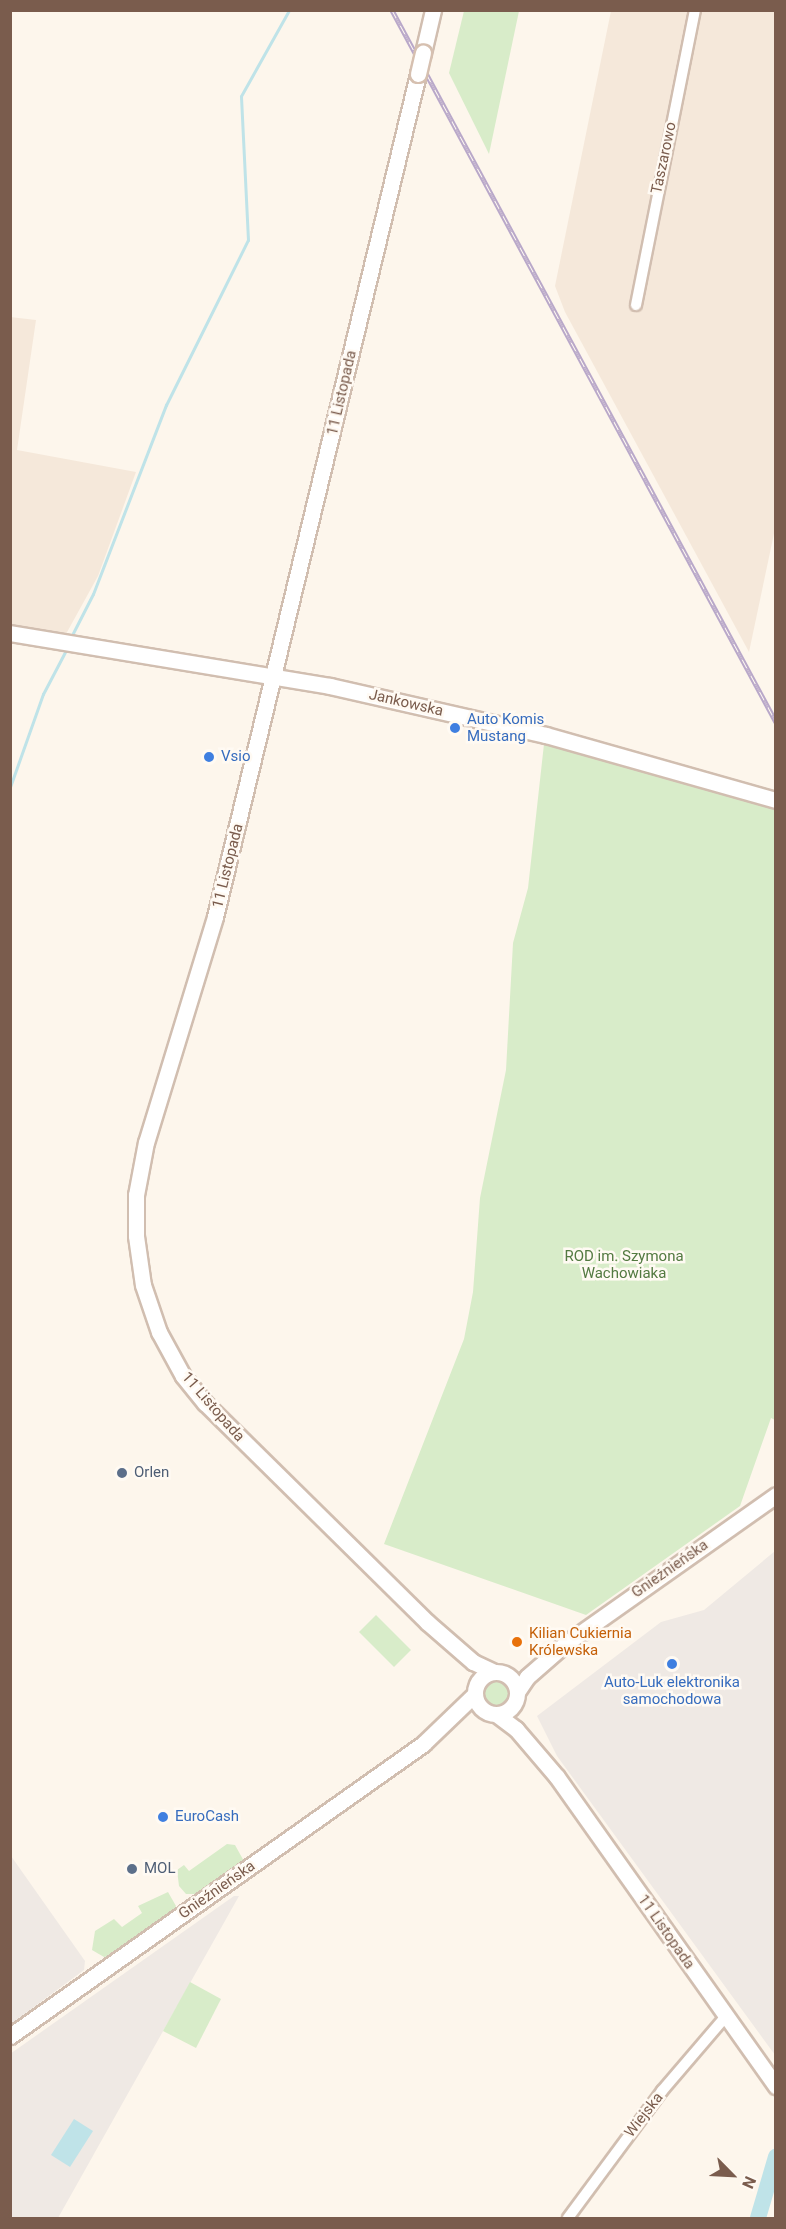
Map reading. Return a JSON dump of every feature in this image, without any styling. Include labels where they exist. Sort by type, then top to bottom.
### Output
[{"type":"main road","name":"11 Listopada","points":[[433,10],[213,926],[144,1152],[136,1208],[140,1269],[166,1347],[205,1403],[427,1622],[473,1662],[500,1673]]},
{"type":"main road","name":"Jankowska","points":[[10,633],[273,676],[546,735],[776,800]]},
{"type":"main road","name":"Gnieźnieńska","points":[[500,1673],[521,1669],[565,1644],[776,1495]]},
{"type":"main road","name":"11 Listopada","points":[[427,1622],[476,1689]]},
{"type":"main road","name":"Gnieźnieńska","points":[[516,1697],[527,1677],[565,1644]]},
{"type":"main road","points":[[500,1673],[514,1681],[516,1697],[507,1711],[491,1713],[476,1689],[500,1673]]},
{"type":"main road","name":"Gnieźnieńska","points":[[423,1744],[476,1689]]},
{"type":"main road","name":"11 Listopada","points":[[516,1697],[522,1721],[557,1777],[776,2086]]},
{"type":"main road","name":"11 Listopada","points":[[491,1713],[516,1729],[557,1777]]},
{"type":"main road","name":"Gnieźnieńska","points":[[10,2036],[423,1744],[491,1713]]},
{"type":"street","name":"Taszarowo","points":[[636,305],[695,10]]},
{"type":"street","name":"Wiejska","points":[[568,2218],[662,2091],[726,2016]]},
{"type":"shaded area","points":[[611,11],[775,11],[776,524],[749,652],[565,312],[555,286]]},
{"type":"shaded area","points":[[10,317],[36,320],[17,450],[136,472],[98,576],[66,634],[11,625]]},
{"type":"shaded area","points":[[775,1551],[775,2055],[557,1756],[537,1716],[661,1622],[704,1610]]},
{"type":"shaded area","points":[[11,1856],[85,1961],[84,1970],[11,2024]]},
{"type":"shaded area","points":[[234,1896],[239,1896],[58,2218],[11,2218],[10,2054]]},
{"type":"green space","points":[[464,11],[519,11],[489,154],[449,73]]},
{"type":"green space","name":"ROD im. Szymona Wachowiaka","points":[[544,744],[751,799],[775,809],[775,1420],[771,1418],[740,1506],[586,1615],[384,1544],[464,1339],[473,1292],[480,1198],[506,1070],[513,943],[528,888]]},
{"type":"green space","points":[[376,1615],[411,1650],[394,1667],[359,1632]]},
{"type":"green space","points":[[495,1677],[506,1682],[511,1693],[506,1704],[495,1709],[484,1704],[479,1693],[484,1682]]},
{"type":"green space","points":[[227,1844],[235,1845],[245,1863],[200,1894],[186,1894],[179,1886],[177,1870],[184,1865],[189,1871]]},
{"type":"green space","points":[[168,1892],[176,1906],[170,1915],[112,1956],[104,1957],[92,1950],[95,1931],[114,1919],[122,1927],[142,1913],[138,1906]]},
{"type":"green space","points":[[190,1982],[221,1999],[196,2048],[163,2031]]},
{"type":"water","points":[[74,2119],[93,2131],[70,2167],[51,2155]]},
{"type":"waterway","points":[[72,635],[93,594],[166,405],[248,240],[241,96],[289,10]]},
{"type":"waterway","points":[[10,787],[43,694],[66,650]]},
{"type":"waterway","points":[[758,2218],[776,2157]]},
{"type":"railway","points":[[392,10],[776,722]]},
{"type":"place","name":"Auto Komis Mustang","points":[[455,728]]},
{"type":"place","name":"Vsio","points":[[209,757]]},
{"type":"place","name":"Orlen","points":[[122,1473]]},
{"type":"place","name":"Kilian Cukiernia Królewska","points":[[517,1642]]},
{"type":"place","name":"Auto-Luk elektronika samochodowa","points":[[672,1664]]},
{"type":"place","name":"EuroCash","points":[[163,1817]]},
{"type":"place","name":"MOL","points":[[132,1869]]}]
